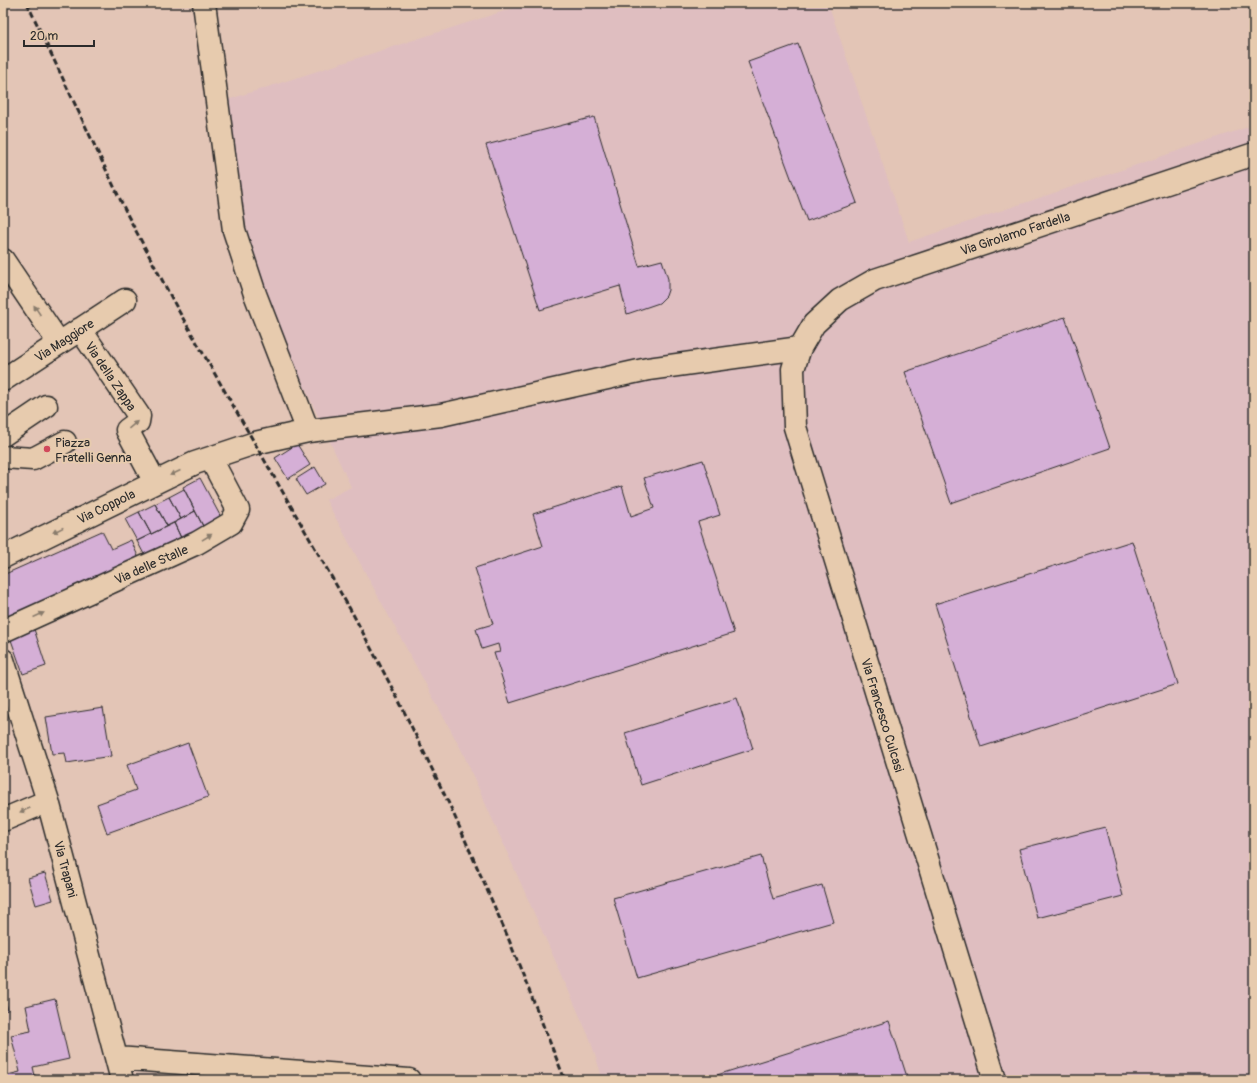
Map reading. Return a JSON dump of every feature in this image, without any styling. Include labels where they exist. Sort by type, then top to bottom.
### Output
[{"type":"street","points":[[204,3],[210,64],[234,230],[255,294],[308,431]]},
{"type":"street","name":"Via Girolamo Fardella","points":[[800,348],[814,324],[840,300],[875,280],[1254,154]]},
{"type":"street","points":[[3,260],[59,343]]},
{"type":"street","name":"Via Maggiore","points":[[3,378],[125,300]]},
{"type":"street","name":"Via della Zappa","points":[[80,329],[139,416],[138,422],[127,430],[155,482]]},
{"type":"street","name":"Via Coppola","points":[[3,557],[195,463],[255,444],[308,431],[441,415],[648,369],[800,348]]},
{"type":"street","name":"Via Francesco Culcasi","points":[[800,348],[793,369],[795,428],[995,1080]]},
{"type":"street","points":[[3,435],[46,406]]},
{"type":"street","points":[[3,457],[33,458],[65,442]]},
{"type":"street","name":"Via delle Stalle","points":[[3,631],[197,544],[231,523],[238,510],[211,459]]},
{"type":"street","name":"Via Trapani","points":[[3,660],[48,801],[122,1080]]},
{"type":"street","points":[[3,820],[48,801]]},
{"type":"street","points":[[117,1058],[242,1074],[409,1080]]},
{"type":"shaded area","points":[[529,3],[828,3],[909,242],[1254,125],[1254,1080],[603,1080],[590,1039],[462,751],[326,500],[351,487],[300,377],[255,266],[242,206],[227,100]]},
{"type":"building","points":[[798,44],[857,203],[807,221],[748,62]]},
{"type":"building","points":[[594,117],[639,266],[662,260],[668,279],[668,290],[666,296],[659,303],[627,314],[620,286],[540,310],[486,145]]},
{"type":"building","points":[[1065,317],[1110,448],[951,503],[905,372]]},
{"type":"building","points":[[297,444],[310,465],[288,479],[275,458]]},
{"type":"building","points":[[703,460],[720,515],[698,522],[734,633],[510,703],[494,653],[500,652],[498,644],[482,649],[476,629],[493,624],[475,568],[543,546],[533,514],[622,486],[631,516],[654,508],[644,478]]},
{"type":"building","points":[[315,467],[325,484],[306,495],[296,479]]},
{"type":"building","points":[[200,478],[223,521],[204,528],[183,487]]},
{"type":"building","points":[[184,489],[195,511],[181,519],[169,497]]},
{"type":"building","points":[[169,497],[181,519],[167,526],[155,504]]},
{"type":"building","points":[[155,504],[167,526],[151,534],[139,512]]},
{"type":"building","points":[[195,511],[204,528],[182,540],[174,523]]},
{"type":"building","points":[[139,512],[151,534],[137,541],[125,519]]},
{"type":"building","points":[[174,523],[182,540],[146,558],[137,541]]},
{"type":"building","points":[[102,531],[111,549],[131,540],[140,561],[6,620],[3,605],[3,575]]},
{"type":"building","points":[[1132,541],[1178,684],[981,747],[935,604]]},
{"type":"building","points":[[34,629],[46,666],[23,674],[10,637]]},
{"type":"building","points":[[737,698],[753,749],[641,785],[625,733]]},
{"type":"building","points":[[103,708],[111,756],[67,763],[65,753],[52,754],[46,717]]},
{"type":"building","points":[[188,743],[208,797],[107,833],[97,804],[136,790],[127,765]]},
{"type":"building","points":[[1105,827],[1123,896],[1037,918],[1019,849]]},
{"type":"building","points":[[761,856],[773,899],[822,885],[833,922],[637,978],[613,898]]},
{"type":"building","points":[[45,873],[53,900],[36,905],[28,878]]},
{"type":"building","points":[[3,991],[8,1010],[3,1011]]},
{"type":"building","points":[[55,999],[69,1059],[33,1067],[36,1080],[3,1080],[3,1076],[20,1072],[11,1035],[31,1031],[26,1006]]},
{"type":"building","points":[[889,1021],[908,1080],[701,1080]]},
{"type":"railway","points":[[27,3],[128,216],[177,308],[354,616],[400,703],[451,808],[507,935],[565,1080]]},
{"type":"place","name":"Piazza Fratelli Genna","points":[[47,449]]}]
